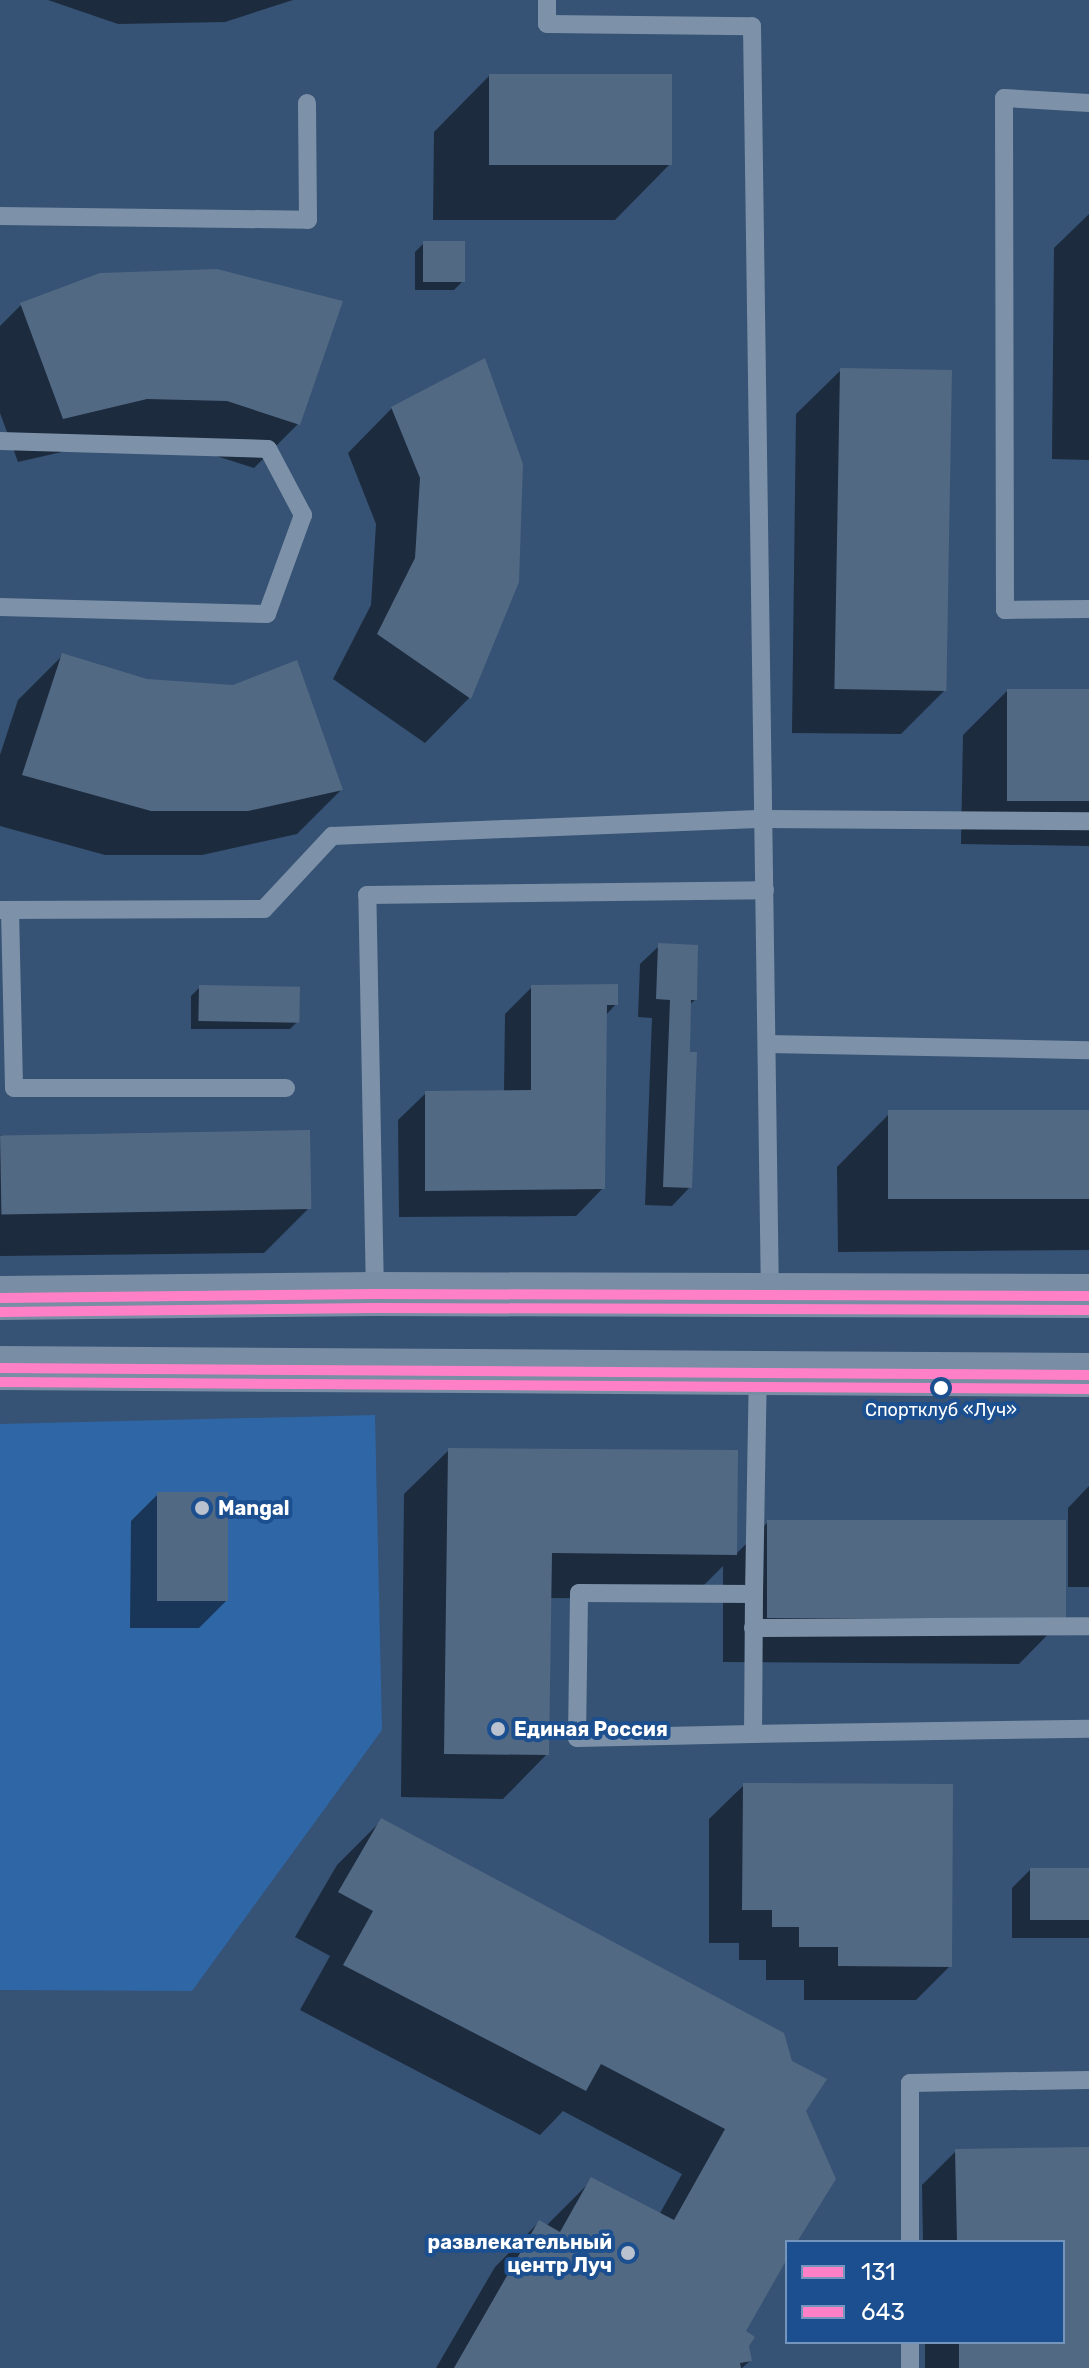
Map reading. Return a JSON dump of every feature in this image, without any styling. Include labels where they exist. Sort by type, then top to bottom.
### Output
[{"type":"main road","points":[[0,1298],[375,1294],[1089,1296]]},
{"type":"main road","points":[[0,1368],[1089,1375]]},
{"type":"lane","points":[[547,0],[547,24],[752,26],[770,1295]]},
{"type":"lane","points":[[1089,103],[1004,98],[1005,610],[1089,609]]},
{"type":"lane","points":[[0,216],[308,220],[307,103]]},
{"type":"lane","points":[[0,441],[268,449],[303,515],[267,614],[0,607]]},
{"type":"lane","points":[[286,1088],[14,1088],[5,910],[264,909],[332,836],[764,819],[1089,821]]},
{"type":"lane","points":[[375,1294],[367,895],[765,890]]},
{"type":"lane","points":[[767,1044],[1089,1050]]},
{"type":"lane","points":[[753,1734],[758,1373]]},
{"type":"lane","points":[[754,1594],[579,1593],[577,1738],[1089,1729]]},
{"type":"lane","points":[[753,1628],[1089,1626]]},
{"type":"lane","points":[[910,2240],[910,2083],[1089,2080]]},
{"type":"lane","points":[[910,2344],[910,2368]]},
{"type":"shaded area","points":[[375,1415],[382,1730],[192,1991],[0,1990],[0,1424]]},
{"type":"building","points":[[489,74],[672,74],[672,165],[489,165]]},
{"type":"building","points":[[423,241],[465,241],[465,282],[423,282]]},
{"type":"building","points":[[217,269],[343,301],[300,425],[227,401],[147,399],[63,419],[20,303],[100,273]]},
{"type":"building","points":[[485,358],[523,464],[519,582],[471,699],[377,634],[415,558],[420,478],[391,407]]},
{"type":"building","points":[[840,368],[952,370],[946,691],[834,689]]},
{"type":"building","points":[[62,653],[147,679],[233,685],[297,660],[343,790],[248,811],[151,811],[22,775]]},
{"type":"building","points":[[1007,689],[1089,689],[1089,801],[1007,801]]},
{"type":"building","points":[[658,943],[698,945],[697,1000],[691,1000],[690,1052],[697,1052],[692,1188],[663,1187],[670,1000],[656,999]]},
{"type":"building","points":[[618,984],[618,1005],[607,1005],[605,1189],[425,1191],[425,1091],[531,1090],[531,985]]},
{"type":"building","points":[[199,985],[300,987],[299,1023],[198,1021]]},
{"type":"building","points":[[888,1110],[1089,1110],[1089,1199],[888,1199]]},
{"type":"building","points":[[310,1130],[311,1209],[1,1214],[0,1135]]},
{"type":"building","points":[[448,1448],[738,1450],[737,1555],[552,1553],[549,1755],[444,1754]]},
{"type":"building","points":[[157,1492],[228,1492],[228,1601],[157,1601]]},
{"type":"building","points":[[767,1520],[1066,1520],[1066,1618],[767,1618]]},
{"type":"building","points":[[743,1783],[953,1784],[952,1967],[838,1966],[838,1947],[799,1947],[799,1927],[772,1927],[772,1910],[742,1910]]},
{"type":"building","points":[[381,1818],[784,2033],[792,2061],[827,2079],[806,2111],[836,2179],[798,2240],[785,2240],[785,2263],[746,2331],[755,2337],[749,2346],[752,2361],[740,2363],[741,2368],[454,2368],[539,2220],[560,2232],[591,2177],[674,2220],[725,2129],[601,2064],[586,2091],[343,1965],[373,1911],[338,1892]]},
{"type":"building","points":[[1030,1868],[1089,1868],[1089,1920],[1030,1920]]},
{"type":"building","points":[[1089,2147],[1089,2368],[959,2368],[959,2344],[1065,2344],[1065,2240],[957,2240],[955,2149]]},
{"type":"transit line","name":"131","points":[[0,1298],[375,1294],[1089,1296]]},
{"type":"transit line","name":"643","points":[[0,1312],[375,1308],[1089,1310]]},
{"type":"transit line","name":"131","points":[[0,1368],[1089,1375]]},
{"type":"transit line","name":"643","points":[[0,1382],[1089,1389]]},
{"type":"place","name":"Спортклуб «Луч»","points":[[941,1388]]},
{"type":"place","name":"Mangal","points":[[202,1508]]},
{"type":"place","name":"Единая Россия","points":[[498,1729]]},
{"type":"place","name":"развлекательный центр Луч","points":[[628,2253]]}]
